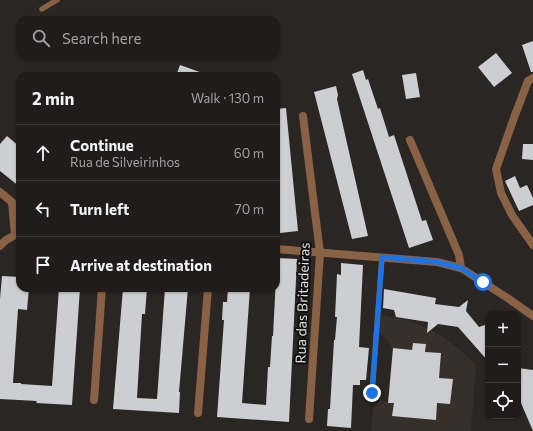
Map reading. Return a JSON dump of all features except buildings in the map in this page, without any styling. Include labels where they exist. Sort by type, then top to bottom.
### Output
[{"type":"street","points":[[533,78],[528,81],[496,169],[502,193],[512,215],[533,245]]},
{"type":"street","name":"Rua das Britadeiras","points":[[303,116],[320,253],[309,418]]},
{"type":"street","points":[[410,140],[459,255],[461,268]]},
{"type":"street","points":[[0,192],[16,206]]},
{"type":"street","points":[[12,203],[16,228]]},
{"type":"street","points":[[0,246],[6,240],[16,235]]},
{"type":"street","points":[[280,249],[437,262],[461,268],[533,316]]},
{"type":"street","points":[[94,400],[102,292]]},
{"type":"street","points":[[198,413],[208,292]]},
{"type":"lane","points":[[42,9],[57,0]]},
{"type":"lane","points":[[372,393],[382,257]]},
{"type":"shaded area","points":[[381,315],[408,320],[434,331],[457,347],[476,365],[471,431],[371,431],[373,409],[380,401],[389,401],[393,349],[387,339],[379,333]]},
{"type":"route","points":[[372,393],[382,257],[437,262],[461,268],[483,282]]}]
